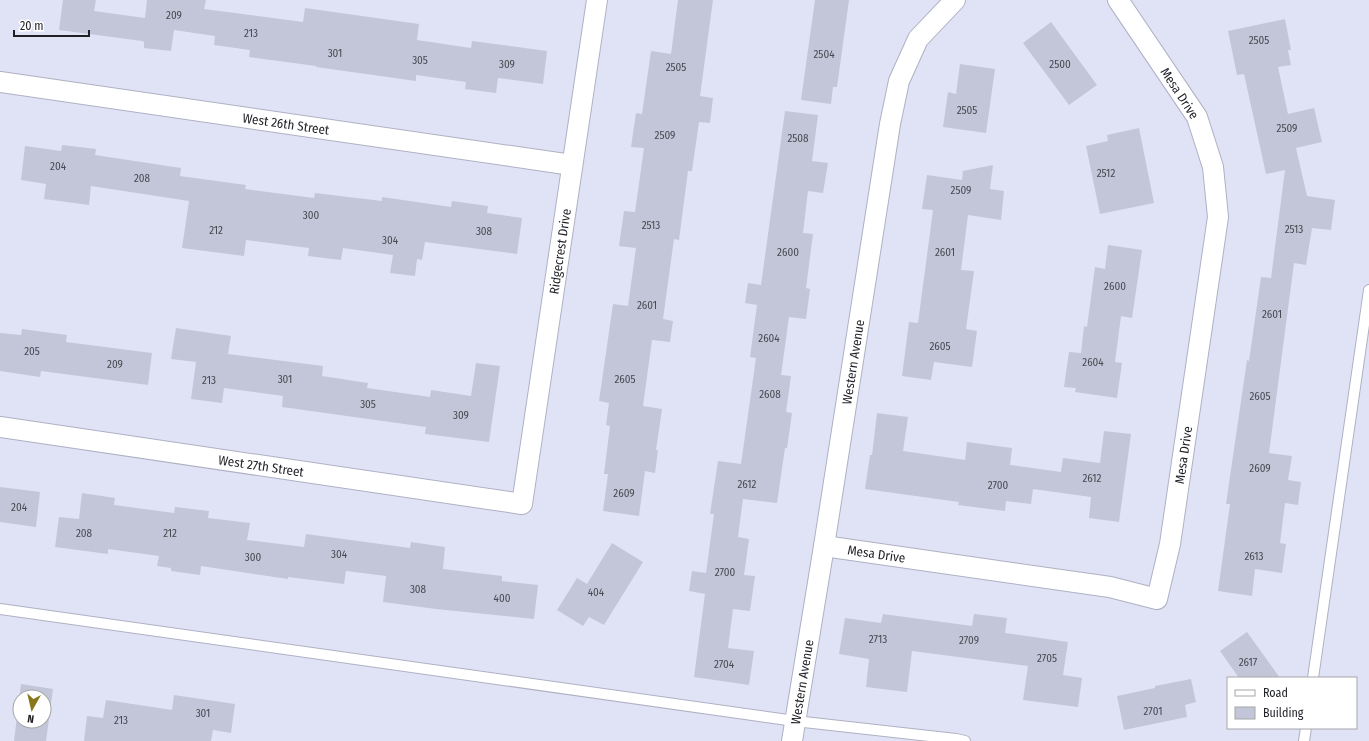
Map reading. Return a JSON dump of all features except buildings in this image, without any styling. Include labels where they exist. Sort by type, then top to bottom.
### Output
[{"type":"street","name":"Ridgecrest Drive","points":[[522,504],[597,0]]},
{"type":"street","name":"Western Avenue","points":[[792,741],[889,132],[899,81],[918,39],[955,0]]},
{"type":"street","name":"Mesa Drive","points":[[824,546],[1110,587],[1157,599],[1170,544],[1218,217],[1213,167],[1197,117],[1118,0]]},
{"type":"street","name":"West 26th Street","points":[[0,82],[572,165]]},
{"type":"street","name":"West 27th Street","points":[[0,427],[522,504]]},
{"type":"lane","points":[[1313,677],[1369,290]]},
{"type":"lane","points":[[0,609],[795,720],[956,738],[965,741]]},
{"type":"lane","points":[[1304,741],[1306,729]]}]
